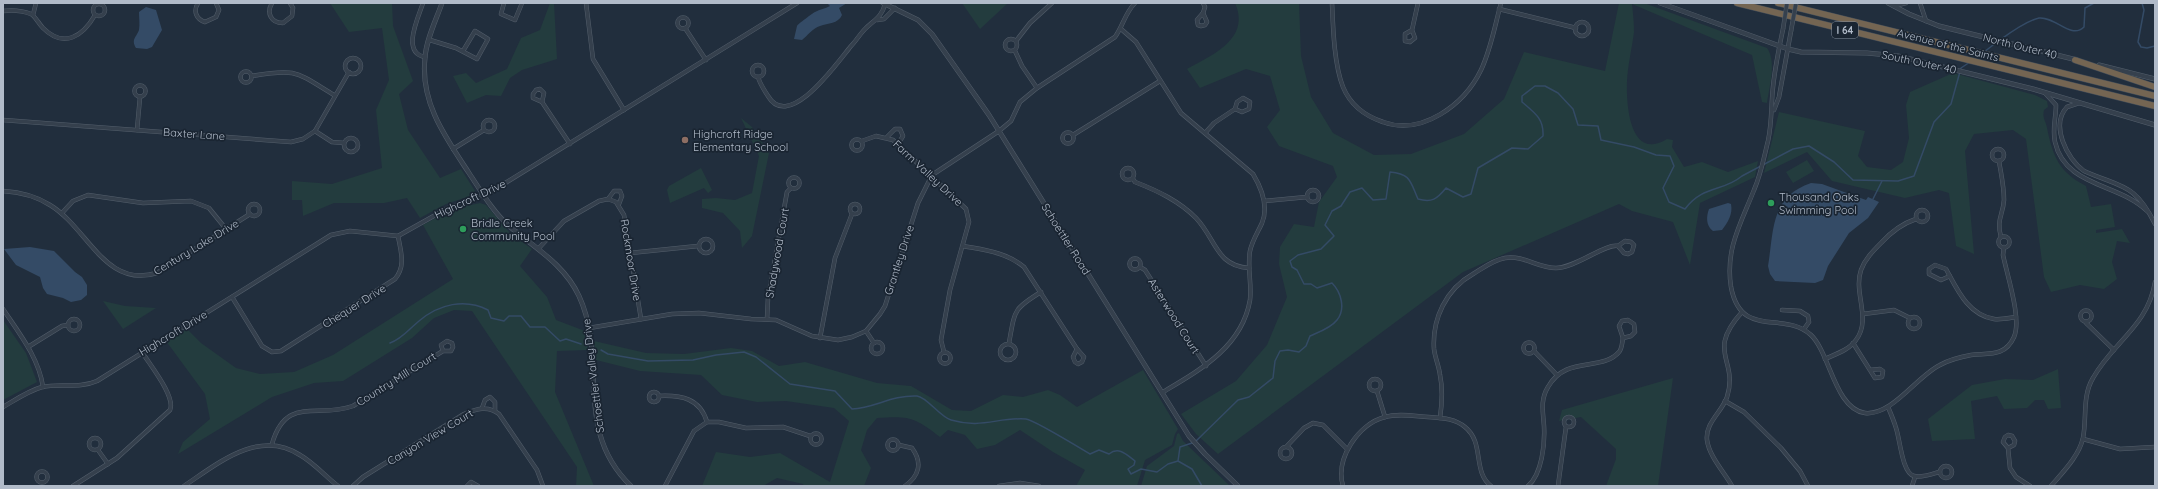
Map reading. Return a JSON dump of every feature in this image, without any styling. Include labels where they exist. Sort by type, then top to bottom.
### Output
[{"type":"highway","name":"Avenue of the Saints","points":[[1737,3],[2155,106]]},
{"type":"highway","name":"Avenue of the Saints","points":[[1778,3],[2155,96]]},
{"type":"highway","points":[[2075,60],[2155,87]]},
{"type":"street","points":[[36,3],[33,15],[38,24],[49,33],[66,38],[74,37],[85,30],[95,15]]},
{"type":"street","points":[[198,3],[196,14],[198,18],[205,22],[216,17],[219,10],[216,3]]},
{"type":"street","points":[[272,3],[269,11],[270,16],[279,23],[290,20],[293,13],[293,4]]},
{"type":"street","points":[[423,3],[412,38],[414,52],[417,56],[425,57]]},
{"type":"street","name":"Schoettler Valley Drive","points":[[442,3],[425,57],[428,97],[435,118],[484,196],[509,226],[540,248],[570,280],[584,310],[589,328],[598,430],[603,447],[611,462],[631,486]]},
{"type":"street","points":[[504,3],[501,14],[515,20],[522,3]]},
{"type":"street","points":[[586,3],[594,59],[624,110]]},
{"type":"street","name":"Highcroft Drive","points":[[3,407],[33,390],[43,387],[90,384],[331,235],[350,231],[398,236],[408,232],[448,208],[484,196],[796,3]]},
{"type":"street","points":[[758,77],[771,102],[780,108],[790,106],[817,87],[863,31],[882,14],[884,3]]},
{"type":"street","name":"Schoettler Road","points":[[884,3],[925,25],[999,131],[1185,428],[1205,454],[1238,486]]},
{"type":"street","points":[[1016,41],[1030,23],[1052,3]]},
{"type":"street","points":[[932,175],[999,131],[1010,121],[1020,102],[1037,88],[1107,44],[1121,29],[1127,12],[1135,3]]},
{"type":"street","points":[[1203,3],[1205,8],[1203,13]]},
{"type":"street","points":[[1332,3],[1338,67],[1343,88],[1354,105],[1364,113],[1389,125],[1416,124],[1430,120],[1448,108],[1469,88],[1481,71],[1488,55],[1500,3]]},
{"type":"street","points":[[1412,30],[1418,3]]},
{"type":"street","name":"South Outer 40","points":[[1660,3],[1779,47],[1801,52],[1882,54],[1940,66],[2045,92],[2155,125]]},
{"type":"street","points":[[1773,113],[1773,82],[1787,3]]},
{"type":"street","points":[[1796,3],[1779,97],[1773,113],[1768,139],[1755,188],[1735,234],[1730,264],[1732,292],[1742,312],[1761,322],[1791,323],[1804,329],[1814,338],[1843,398],[1849,405],[1865,413],[1874,412],[1888,407],[1938,366],[1960,357],[1990,355],[2002,352],[2014,339],[2017,326],[2016,317],[2004,260],[2004,248],[2010,242],[2007,237],[2001,236]]},
{"type":"street","name":"North Outer 40","points":[[1888,3],[1927,22],[2155,80]]},
{"type":"street","points":[[1894,6],[1906,3]]},
{"type":"street","points":[[1920,3],[1927,22]]},
{"type":"street","points":[[98,4],[104,7],[104,12],[101,16],[95,15],[93,10],[98,4]]},
{"type":"street","points":[[876,20],[884,19],[895,8]]},
{"type":"street","points":[[1499,9],[1576,28]]},
{"type":"street","points":[[3,11],[22,12],[33,15]]},
{"type":"street","points":[[685,28],[706,60]]},
{"type":"street","points":[[1121,29],[1136,42],[1181,113],[1206,132],[1253,174],[1261,188],[1265,201],[1263,221],[1250,251],[1250,299],[1242,323],[1228,346],[1219,356],[1206,366],[1163,392]]},
{"type":"street","points":[[430,40],[463,51],[477,59],[488,39],[475,31],[463,51]]},
{"type":"street","points":[[1015,51],[1007,50],[1005,43],[1010,39],[1016,41]]},
{"type":"street","points":[[1015,51],[1018,46],[1016,41]]},
{"type":"street","points":[[1015,51],[1022,66],[1037,88]]},
{"type":"street","name":"Baxter Lane","points":[[352,58],[357,60],[360,64],[358,71],[354,73],[348,72],[345,67],[346,62],[352,58]]},
{"type":"street","points":[[252,76],[282,71],[294,72],[334,96]]},
{"type":"street","name":"Baxter Lane","points":[[3,120],[291,142],[303,139],[315,130],[348,72]]},
{"type":"street","points":[[1073,135],[1160,81]]},
{"type":"street","points":[[2045,92],[2056,106],[2054,124],[2055,142],[2061,159],[2067,166],[2072,171],[2089,181],[2130,197],[2150,214]]},
{"type":"street","points":[[137,130],[140,97]]},
{"type":"street","points":[[1206,132],[1214,123],[1235,110],[1242,112],[1247,111],[1250,106],[1250,102],[1246,98],[1241,99],[1236,104],[1235,110]]},
{"type":"street","points":[[542,102],[570,144]]},
{"type":"street","points":[[2080,102],[2067,106],[2062,118],[2062,140],[2068,155],[2077,166],[2084,171],[2134,193],[2144,202],[2155,224]]},
{"type":"street","points":[[887,137],[895,129],[900,129],[903,136],[898,144]]},
{"type":"street","points":[[315,130],[332,142],[344,143]]},
{"type":"street","points":[[453,148],[484,130]]},
{"type":"street","name":"Farm Valley Drive","points":[[862,141],[876,136],[887,137],[898,144],[966,208],[969,222],[948,299],[941,340],[944,352]]},
{"type":"street","points":[[2000,162],[2003,205],[1998,223],[2001,236],[1998,243],[2004,248]]},
{"type":"street","name":"Grantley Drive","points":[[589,328],[641,319],[699,313],[781,321],[802,332],[829,340],[845,339],[866,331],[885,306],[918,203],[932,175]]},
{"type":"street","points":[[1133,179],[1135,182],[1175,200],[1196,218],[1205,229],[1224,260],[1231,264],[1249,268]]},
{"type":"street","name":"Shadywood Court","points":[[767,319],[768,298],[787,192],[791,188]]},
{"type":"street","name":"Century Lake Drive","points":[[3,191],[15,192],[38,199],[62,213],[113,266],[130,276],[157,273],[250,214]]},
{"type":"street","points":[[540,248],[564,221],[594,203],[608,199],[614,191],[620,191],[622,196],[619,204]]},
{"type":"street","points":[[62,213],[73,202],[88,195],[143,203],[191,201],[209,208],[226,228]]},
{"type":"street","points":[[1265,201],[1307,197]]},
{"type":"street","name":"Rockmoor Drive","points":[[608,199],[619,204],[624,215],[641,319]]},
{"type":"street","points":[[820,338],[835,258],[852,214]]},
{"type":"street","points":[[1825,359],[1846,349],[1853,343],[1861,330],[1863,314],[1860,271],[1865,261],[1888,234],[1897,227],[1916,219]]},
{"type":"street","name":"Chequer Drive","points":[[232,297],[262,346],[272,352],[281,351],[395,279],[399,274],[402,262],[398,236]]},
{"type":"street","points":[[1440,418],[1441,385],[1434,350],[1435,332],[1439,313],[1454,289],[1470,276],[1494,261],[1506,258],[1528,259],[1552,268],[1564,267],[1609,247],[1618,246],[1627,240],[1631,242],[1634,247],[1630,253],[1626,254],[1618,246]]},
{"type":"street","points":[[630,253],[698,246]]},
{"type":"street","points":[[963,246],[1012,258],[1024,267],[1077,349]]},
{"type":"street","points":[[1950,276],[1941,280],[1932,277],[1929,274],[1929,268],[1932,265],[1943,267],[1950,276],[1962,297],[1977,312],[1995,319],[2016,317]]},
{"type":"street","name":"Asterwood Court","points":[[1140,267],[1146,270],[1206,366]]},
{"type":"street","points":[[2051,486],[2070,463],[2083,439],[2089,386],[2096,372],[2138,324],[2155,288],[2155,282]]},
{"type":"street","points":[[1009,343],[1016,312],[1020,305],[1041,292]]},
{"type":"street","points":[[3,309],[28,347],[41,372],[43,387]]},
{"type":"street","points":[[1782,310],[1800,311],[1808,316],[1809,322],[1804,329]]},
{"type":"street","points":[[1863,314],[1894,310],[1910,318]]},
{"type":"street","points":[[1732,486],[1709,448],[1707,440],[1709,427],[1725,401],[1728,392],[1729,374],[1723,347],[1724,338],[1732,322],[1742,312]]},
{"type":"street","points":[[1528,486],[1534,479],[1539,466],[1544,437],[1542,409],[1544,395],[1557,375],[1573,367],[1610,358],[1619,352],[1623,338],[1619,329],[1621,323],[1625,320],[1632,322],[1635,326],[1635,332],[1631,336],[1623,338]]},
{"type":"street","points":[[2086,323],[2114,350]]},
{"type":"street","points":[[28,347],[62,326],[68,325]]},
{"type":"street","points":[[866,331],[874,343]]},
{"type":"street","points":[[1009,343],[1014,347],[1015,353],[1012,358],[1006,359],[1002,356],[1000,351],[1003,346],[1009,343]]},
{"type":"street","points":[[1853,343],[1870,370]]},
{"type":"street","name":"Country Mill Court","points":[[272,444],[278,426],[287,417],[301,412],[338,410],[353,406],[443,351]]},
{"type":"street","points":[[1534,351],[1557,375]]},
{"type":"street","points":[[73,486],[108,464],[165,416],[172,406],[170,396],[142,352]]},
{"type":"street","points":[[1377,390],[1385,417]]},
{"type":"street","points":[[659,396],[675,395],[688,398],[700,408],[707,422]]},
{"type":"street","points":[[482,408],[485,400],[490,398],[496,402],[495,410],[505,421],[537,470],[544,486]]},
{"type":"street","points":[[1725,401],[1744,412],[1782,448],[1796,464],[1808,486]]},
{"type":"street","points":[[1888,407],[1896,428],[1906,469],[1915,476],[1922,477],[1939,472]]},
{"type":"street","name":"Canyon View Court","points":[[352,486],[363,477],[464,414],[482,408],[495,410]]},
{"type":"street","points":[[1343,486],[1341,471],[1347,449],[1367,426],[1385,417],[1440,418],[1453,420],[1465,427],[1477,444],[1480,472],[1492,486]]},
{"type":"street","points":[[665,486],[694,431],[707,422],[719,422],[746,428],[783,427],[810,436]]},
{"type":"street","points":[[1287,446],[1304,428],[1313,423],[1323,425],[1347,449]]},
{"type":"street","points":[[1558,486],[1566,427]]},
{"type":"street","points":[[2083,439],[2120,449],[2155,447]]},
{"type":"street","points":[[184,486],[241,450],[253,446],[272,444],[299,454],[338,486]]},
{"type":"street","points":[[899,445],[912,448],[919,462],[916,476],[905,486]]},
{"type":"street","points":[[2008,448],[2010,468],[2016,477],[2030,486]]},
{"type":"street","points":[[98,450],[108,464]]},
{"type":"street","points":[[1912,486],[1915,476]]},
{"type":"street","points":[[467,486],[474,482],[478,486]]},
{"type":"street","points":[[999,486],[1020,483],[1039,486]]},
{"type":"green space","points":[[330,3],[392,3],[393,26],[413,81],[399,94],[408,130],[440,178],[461,169],[475,191],[473,195],[446,204],[420,218],[407,198],[384,203],[334,203],[303,216],[302,200],[292,200],[292,181],[332,184],[382,168],[376,110],[389,80],[382,28],[349,32]]},
{"type":"green space","points":[[550,3],[554,3],[557,59],[522,70],[510,78],[501,96],[486,95],[467,103],[453,76],[466,73],[476,83],[507,69],[521,38],[540,30]]},
{"type":"green space","points":[[962,3],[1008,3],[980,29]]},
{"type":"green space","points":[[1235,3],[1299,3],[1301,56],[1311,97],[1333,133],[1374,155],[1411,154],[1464,134],[1504,99],[1524,52],[1605,71],[1619,3],[1644,3],[1767,48],[1772,60],[1772,67],[1767,103],[1762,102],[1752,55],[1632,4],[1634,32],[1628,68],[1627,91],[1629,116],[1638,137],[1645,143],[1655,144],[1667,139],[1673,140],[1672,147],[1684,167],[1702,162],[1728,172],[1758,161],[1755,177],[1700,203],[1690,265],[1673,222],[1632,211],[1619,204],[1463,272],[1218,454],[1196,434],[1181,414],[1236,381],[1267,345],[1287,297],[1279,264],[1280,247],[1294,224],[1314,227],[1319,202],[1337,177],[1333,166],[1279,146],[1267,127],[1280,110],[1270,76],[1246,69],[1200,88],[1187,69],[1217,51],[1233,36],[1238,27],[1239,16]]},
{"type":"green space","points":[[1953,73],[2035,95],[2047,101],[2048,107],[2044,110],[2044,117],[2049,138],[2059,163],[2069,175],[2086,186],[2091,207],[2111,204],[2115,227],[2096,230],[2096,233],[2122,229],[2130,243],[2117,241],[2112,262],[2117,279],[2104,289],[2080,285],[2051,292],[2044,277],[2026,139],[2013,130],[1974,134],[1965,151],[1974,254],[1956,246],[1949,193],[1939,190],[1905,198],[1832,181],[1807,152],[1764,173],[1779,112],[1865,131],[1858,156],[1867,167],[1891,170],[1903,162],[1909,138],[1906,105],[1910,92]]},
{"type":"green space","points":[[741,118],[752,127],[769,153],[752,236],[742,248],[740,231],[723,213],[702,208],[702,199],[716,198],[735,200],[752,193],[759,156]]},
{"type":"green space","points":[[1807,160],[1814,171],[1793,183],[1786,172]]},
{"type":"green space","points":[[701,168],[712,190],[708,193],[704,188],[670,203],[667,190],[669,186]]},
{"type":"green space","points":[[480,203],[486,205],[510,233],[532,249],[520,266],[547,297],[556,320],[585,331],[588,350],[557,351],[555,392],[594,486],[576,486],[577,467],[472,311],[454,310],[434,318],[412,338],[343,381],[314,383],[272,397],[178,454],[183,442],[210,419],[205,394],[166,341],[187,329],[201,343],[236,368],[260,374],[294,372],[333,355],[453,279],[423,225],[452,209]]},
{"type":"green space","points":[[103,301],[125,306],[156,308],[123,329]]},
{"type":"green space","points":[[3,320],[26,353],[37,382],[3,400]]},
{"type":"green space","points":[[594,341],[646,353],[684,354],[731,348],[752,351],[779,366],[805,362],[877,383],[911,386],[952,410],[971,411],[1003,395],[1023,397],[1048,390],[1060,395],[1077,407],[1143,370],[1178,429],[1172,445],[1145,460],[1137,486],[1076,486],[1085,470],[1053,452],[1020,430],[995,445],[977,449],[965,435],[948,430],[940,437],[924,425],[911,419],[897,417],[877,418],[867,430],[861,450],[871,468],[864,486],[804,486],[803,484],[777,478],[763,486],[702,486],[716,452],[750,457],[780,453],[830,482],[849,421],[834,408],[786,401],[757,402],[722,395],[701,375],[640,371],[596,360]]},
{"type":"green space","points":[[2058,369],[2061,408],[2048,409],[2044,400],[2035,400],[2027,408],[2004,409],[1997,396],[1971,401],[1975,439],[1932,441],[1928,419],[1972,385],[2005,379],[2033,380]]},
{"type":"green space","points":[[1673,378],[1658,486],[1606,486],[1616,459],[1616,449],[1581,417],[1559,421],[1562,410]]},
{"type":"green space","points":[[1179,433],[1183,441],[1230,486],[1141,486],[1147,466],[1174,446],[1177,434]]},
{"type":"water","points":[[827,3],[847,3],[839,8],[842,15],[838,20],[817,27],[802,40],[794,39],[797,26],[815,12],[830,6]]},
{"type":"water","points":[[146,7],[156,10],[162,30],[152,47],[147,49],[136,48],[134,39],[139,30],[139,12]]},
{"type":"water","points":[[1811,183],[1822,184],[1866,200],[1868,197],[1879,202],[1868,218],[1849,233],[1828,266],[1823,280],[1815,283],[1775,281],[1770,274],[1768,266],[1776,216],[1788,197],[1798,189]]},
{"type":"water","points":[[1728,203],[1731,204],[1731,215],[1728,221],[1722,230],[1713,231],[1709,227],[1707,221],[1709,209]]},
{"type":"water","points":[[30,247],[54,251],[82,277],[87,285],[87,295],[81,300],[71,302],[63,298],[47,294],[43,288],[40,277],[16,265],[4,249]]},
{"type":"waterway","points":[[2000,40],[2024,24],[2039,18],[2051,20],[2074,31],[2079,30],[2084,27],[2085,8],[2094,3]]},
{"type":"waterway","points":[[2142,3],[2144,10],[2138,42],[2141,47],[2147,48],[2155,46]]},
{"type":"waterway","points":[[1984,52],[1997,42]]},
{"type":"waterway","points":[[1202,486],[1192,469],[1178,461],[1180,447],[1195,442],[1238,400],[1249,397],[1273,378],[1275,361],[1280,351],[1288,350],[1299,352],[1306,346],[1310,336],[1325,330],[1340,316],[1342,306],[1340,296],[1332,283],[1317,288],[1311,284],[1304,284],[1297,270],[1292,267],[1290,261],[1298,255],[1321,249],[1334,236],[1325,225],[1332,211],[1341,206],[1350,192],[1362,188],[1373,200],[1386,199],[1390,172],[1406,177],[1411,183],[1418,199],[1427,201],[1434,199],[1446,188],[1463,197],[1471,194],[1478,168],[1512,148],[1528,149],[1543,136],[1542,125],[1538,117],[1522,102],[1522,96],[1535,86],[1545,86],[1558,93],[1573,109],[1578,125],[1598,126],[1601,140],[1634,147],[1656,155],[1670,156],[1674,166],[1663,188],[1669,202],[1685,209],[1692,201],[1706,192],[1728,185],[1793,149],[1809,146],[1834,162],[1853,180],[1898,181],[1914,176],[1934,122],[1951,104],[1961,68],[1970,62]]},
{"type":"waterway","points":[[1873,199],[1882,181]]},
{"type":"waterway","points":[[390,343],[402,336],[419,321],[435,310],[452,305],[470,304],[488,310],[491,318],[504,321],[509,316],[521,316],[530,327],[545,327],[560,341],[566,339],[581,344]]},
{"type":"waterway","points":[[601,350],[608,354],[648,361],[693,360],[716,355],[744,352],[756,357],[790,384],[835,391],[852,409],[899,397],[917,396],[921,397],[942,415],[951,420],[981,423],[1026,419],[1047,429],[1090,454],[1099,450],[1109,454],[1116,451],[1123,452],[1135,461],[1134,465],[1128,469],[1131,474],[1141,469],[1157,472],[1168,464],[1178,461]]},
{"type":"place","name":"Highcroft Ridge Elementary School","points":[[685,140]]},
{"type":"place","name":"Thousand Oaks Swimming Pool","points":[[1771,203]]},
{"type":"place","name":"Bridle Creek Community Pool","points":[[463,229]]}]
